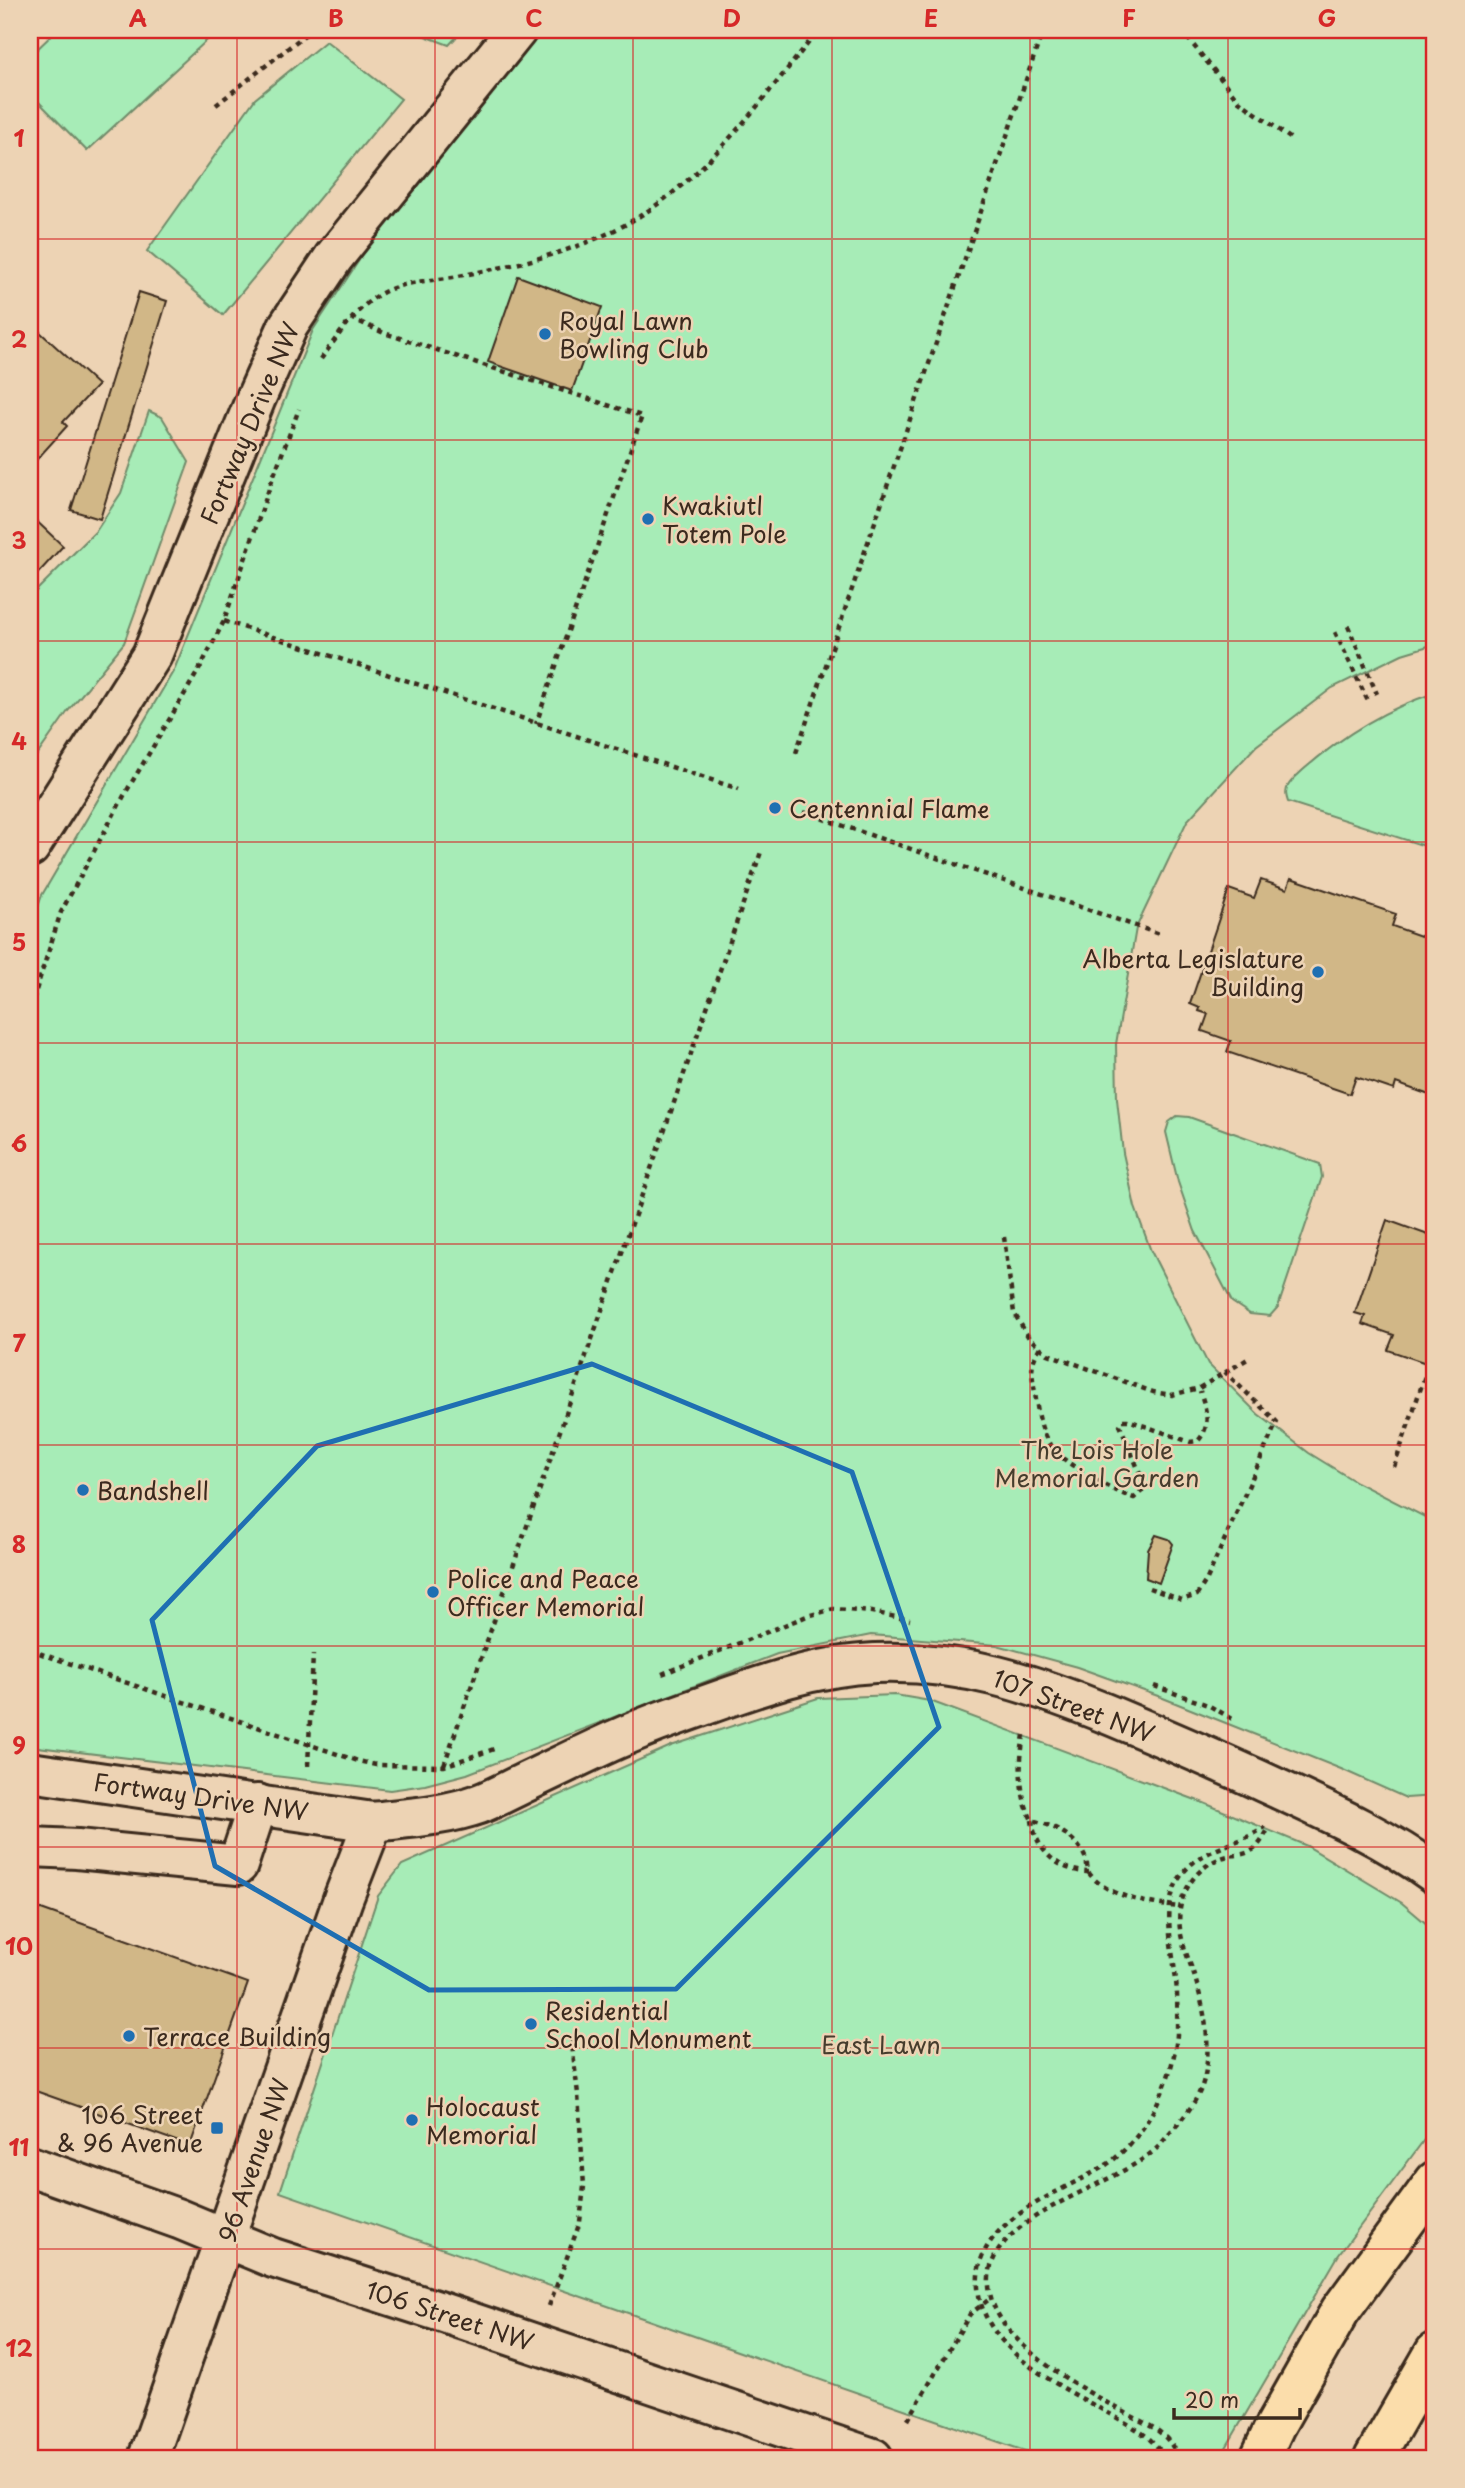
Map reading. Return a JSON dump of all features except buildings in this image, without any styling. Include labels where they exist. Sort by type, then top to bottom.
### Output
[{"type":"main road","points":[[1260,2458],[1340,2311],[1435,2181]]},
{"type":"main road","points":[[1374,2458],[1435,2352]]},
{"type":"street","name":"Fortway Drive NW","points":[[30,847],[152,655],[288,326],[334,257],[517,30]]},
{"type":"street","name":"107 Street NW","points":[[373,1822],[424,1817],[479,1804],[627,1733],[779,1680],[826,1669],[921,1663],[968,1668],[1014,1679],[1185,1746],[1348,1822],[1435,1874]]},
{"type":"street","name":"Fortway Drive NW","points":[[30,1772],[373,1822]]},
{"type":"street","points":[[30,1847],[238,1865],[258,1804]]},
{"type":"street","name":"96 Avenue NW","points":[[148,2458],[343,1899],[373,1822]]},
{"type":"street","name":"106 Street NW","points":[[30,2166],[225,2237],[273,2258],[535,2343],[873,2458]]},
{"type":"path","points":[[216,104],[311,30]]},
{"type":"path","points":[[317,365],[351,318],[384,291],[571,250],[633,220],[666,199],[700,170],[819,30]]},
{"type":"path","points":[[796,753],[1043,30]]},
{"type":"path","points":[[1181,30],[1239,101],[1290,138]]},
{"type":"path","points":[[351,318],[384,333],[642,416],[536,724]]},
{"type":"path","points":[[30,1009],[61,912],[224,621],[272,480],[302,403]]},
{"type":"path","points":[[224,621],[739,789]]},
{"type":"path","points":[[1348,626],[1377,694]]},
{"type":"path","points":[[1335,632],[1367,699]]},
{"type":"path","points":[[803,812],[1162,935]]},
{"type":"path","points":[[30,1650],[358,1762],[376,1765],[444,1766],[761,852]]},
{"type":"path","points":[[1004,1237],[1014,1313],[1029,1338],[1048,1354],[1153,1392],[1172,1395],[1199,1388],[1251,1357]]},
{"type":"path","points":[[1040,1347],[1032,1360],[1031,1378],[1036,1411],[1050,1446],[1062,1459],[1120,1494],[1135,1498],[1142,1491],[1144,1483],[1120,1425],[1123,1420],[1190,1442],[1198,1441],[1207,1427],[1208,1418],[1200,1391]]},
{"type":"path","points":[[1394,1466],[1429,1364]]},
{"type":"path","points":[[1149,1588],[1181,1600],[1197,1595],[1207,1580],[1277,1422],[1225,1372]]},
{"type":"path","points":[[308,1766],[313,1654]]},
{"type":"path","points":[[1024,1735],[1021,1784],[1034,1835],[1042,1850],[1060,1865],[1074,1872],[1089,1872]]},
{"type":"path","points":[[1032,1820],[1062,1831],[1076,1843],[1089,1872],[1105,1885],[1125,1896],[1180,1907]]},
{"type":"path","points":[[1165,2458],[1150,2438],[1049,2380],[1015,2354],[992,2325],[982,2304],[979,2295],[979,2273],[984,2254],[994,2236],[1008,2222],[1108,2164],[1146,2123],[1167,2081],[1177,2037],[1177,1984],[1169,1926],[1170,1906],[1177,1881],[1195,1861],[1250,1838],[1272,1823],[1257,1847],[1250,1852],[1214,1860],[1198,1872],[1189,1883],[1180,1907],[1180,1929],[1206,2026],[1207,2053],[1200,2091],[1176,2127],[1151,2155],[1127,2171],[1022,2225],[1007,2239],[991,2265],[991,2298],[1010,2330],[1045,2364],[1163,2433],[1178,2458]]},
{"type":"path","points":[[535,2343],[580,2222],[582,2210],[584,2186],[571,2037]]},
{"type":"path","points":[[908,2420],[970,2314],[991,2298]]},
{"type":"highlighted area","points":[[592,1364],[852,1472],[939,1727],[676,1989],[429,1990],[215,1866],[152,1620],[317,1446]]},
{"type":"green space","points":[[57,30],[218,30],[87,151],[30,93],[30,56]]},
{"type":"green space","points":[[409,30],[463,30],[449,45]]},
{"type":"green space","name":"The Lois Hole Memorial Garden","points":[[544,30],[1435,30],[1435,644],[1402,654],[1332,688],[1256,746],[1187,821],[1136,928],[1116,1044],[1117,1099],[1123,1153],[1135,1207],[1151,1251],[1208,1364],[1258,1414],[1309,1453],[1356,1482],[1435,1522],[1435,1796],[1406,1798],[1158,1696],[1077,1667],[997,1645],[871,1635],[777,1654],[467,1774],[425,1785],[390,1790],[30,1746],[30,930],[42,895],[174,670],[313,330],[412,180]]},
{"type":"green space","points":[[326,41],[401,99],[223,315],[147,251],[255,99]]},
{"type":"green space","points":[[149,411],[162,417],[189,462],[124,643],[68,711],[30,765],[30,597],[96,531],[121,493]]},
{"type":"green space","points":[[1435,693],[1434,849],[1288,802],[1286,792],[1291,782],[1333,746],[1382,715]]},
{"type":"green space","points":[[1177,1116],[1189,1117],[1320,1164],[1322,1177],[1278,1307],[1270,1316],[1250,1314],[1232,1302],[1195,1231],[1178,1182],[1166,1132],[1169,1122]]},
{"type":"green space","name":"East Lawn","points":[[895,1695],[930,1701],[1204,1803],[1307,1846],[1402,1903],[1435,1931],[1435,2125],[1338,2256],[1220,2458],[1045,2458],[280,2192],[378,1896],[402,1865],[671,1746],[818,1698]]},
{"type":"place","name":"Royal Lawn Bowling Club","points":[[545,334]]},
{"type":"place","name":"Kwakiutl Totem Pole","points":[[648,519]]},
{"type":"place","name":"Centennial Flame","points":[[775,808]]},
{"type":"place","name":"Alberta Legislature Building","points":[[1318,972]]},
{"type":"place","name":"Bandshell","points":[[83,1490]]},
{"type":"place","name":"Police and Peace Officer Memorial","points":[[433,1592]]},
{"type":"place","name":"Residential School Monument","points":[[531,2024]]},
{"type":"place","name":"Terrace Building","points":[[129,2036]]},
{"type":"place","name":"Holocaust Memorial","points":[[412,2120]]},
{"type":"place","name":"106 Street & 96 Avenue","points":[[217,2128]]}]
